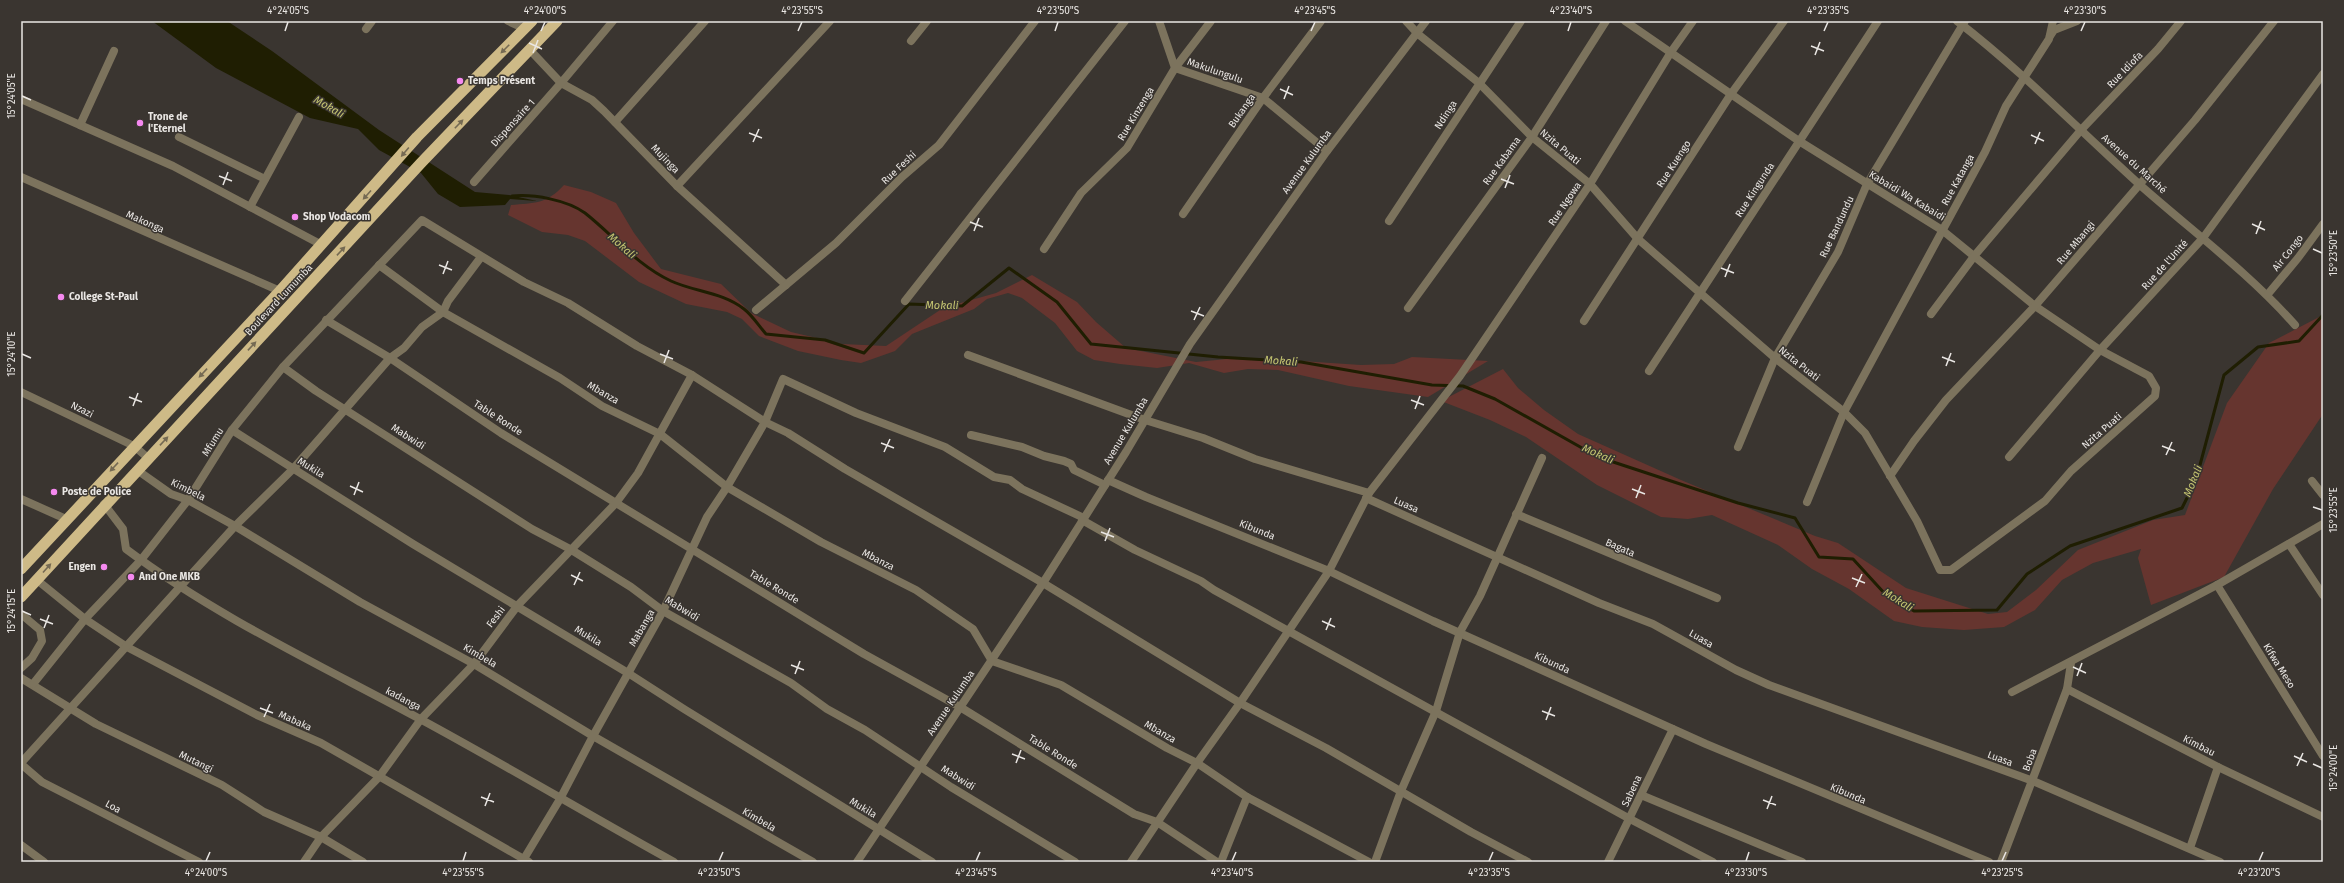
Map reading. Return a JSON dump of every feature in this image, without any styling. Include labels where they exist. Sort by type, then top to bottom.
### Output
[{"type":"highway","name":"Boulevard Lumumba","points":[[21,597],[104,504],[432,152],[557,21]]},
{"type":"highway","name":"Boulevard Lumumba","points":[[21,569],[134,446],[280,292],[393,166],[417,137],[528,25]]},
{"type":"street","points":[[366,29],[372,21]]},
{"type":"street","points":[[508,21],[528,25]]},
{"type":"street","name":"Dispensaire 1","points":[[474,182],[613,21]]},
{"type":"street","points":[[615,122],[705,21]]},
{"type":"street","points":[[677,186],[830,21]]},
{"type":"street","points":[[910,41],[927,21]]},
{"type":"street","name":"Rue Feshi","points":[[756,310],[836,243],[902,177],[939,145],[1035,21]]},
{"type":"street","points":[[905,301],[1125,21]]},
{"type":"street","name":"Makulungulu","points":[[1159,21],[1175,68],[1263,98],[1327,151]]},
{"type":"street","name":"Rue Kinzenga","points":[[1044,249],[1081,193],[1127,148],[1175,68],[1211,21]]},
{"type":"street","name":"Bukanga","points":[[1184,214],[1263,98],[1321,21]]},
{"type":"street","name":"Nzita Puati","points":[[1406,21],[1418,34],[1479,83],[1532,137],[1590,184],[1638,239],[1774,358],[1844,412],[1865,433],[1917,521],[1940,570],[1951,570],[2045,500],[2071,471],[2150,402]]},
{"type":"street","name":"Avenue Kulumba","points":[[857,862],[1043,583],[1145,420],[1190,344],[1327,151],[1418,34],[1426,21]]},
{"type":"street","name":"Ndinga","points":[[1389,221],[1521,21]]},
{"type":"street","name":"Rue Kabama","points":[[1408,308],[1532,137],[1606,21]]},
{"type":"street","name":"Kabaidi Wa Kabaidi","points":[[1625,21],[1800,141],[1942,230],[1975,255],[2035,306],[2100,350],[2149,376],[2154,381],[2156,388],[2155,396],[2150,402]]},
{"type":"street","name":"Rue Ngowa","points":[[1131,862],[1329,571],[1368,495],[1460,376],[1590,184],[1671,52],[1693,21]]},
{"type":"street","name":"Rue Kuengo","points":[[1584,321],[1731,94],[1784,21]]},
{"type":"street","name":"Rue Kingunda","points":[[1649,371],[1878,21]]},
{"type":"street","name":"Rue Katanga","points":[[1807,502],[1844,412],[2024,76],[2049,39],[2053,21]]},
{"type":"street","points":[[2049,39],[2054,30],[2077,21]]},
{"type":"street","name":"Rue Idiofa","points":[[1931,314],[1975,255],[2081,130],[2158,49],[2181,21]]},
{"type":"street","name":"Rue Mbangi","points":[[1890,476],[1946,400],[2035,306],[2195,120],[2274,21]]},
{"type":"street","name":"Avenue du Marché","points":[[1962,22],[2024,76],[2139,184],[2268,294],[2294,325]]},
{"type":"street","name":"Rue Bandundu","points":[[1738,447],[1774,358],[1838,252],[1867,184],[1962,22]]},
{"type":"street","name":"Mujinga","points":[[530,50],[561,83],[592,100],[677,186],[786,285]]},
{"type":"street","points":[[80,125],[114,51]]},
{"type":"street","name":"Rue de l'Unité","points":[[2009,457],[2100,350],[2203,238],[2323,74]]},
{"type":"street","points":[[21,99],[172,166],[322,245]]},
{"type":"street","points":[[250,207],[299,117]]},
{"type":"street","points":[[179,137],[265,179]]},
{"type":"street","name":"Makonga","points":[[21,177],[280,292]]},
{"type":"street","name":"Mfumu","points":[[33,684],[85,619],[141,560],[188,500],[232,430],[283,367],[422,220],[481,257]]},
{"type":"street","name":"Air Congo","points":[[2268,294],[2323,224]]},
{"type":"street","points":[[21,763],[181,588],[235,526],[293,469],[390,358],[404,348],[422,327],[443,312],[448,301],[481,257],[524,282],[568,303],[637,346],[692,376],[765,422],[788,433],[845,469],[1043,583],[1240,703],[1326,748],[1528,862]]},
{"type":"street","name":"Mbanza","points":[[379,265],[443,312],[560,378],[602,406],[660,434],[727,487],[821,542],[916,590],[973,629],[992,661],[1061,685],[1167,748],[1197,763],[1247,797],[1369,862]]},
{"type":"street","name":"Table Ronde","points":[[326,320],[390,358],[501,433],[864,654],[960,707],[1134,814],[1157,822],[1217,862]]},
{"type":"street","name":"Luasa","points":[[968,355],[1145,420],[1203,438],[1255,459],[1368,495],[1497,557],[1599,603],[1653,624],[1736,670],[1769,685],[2033,780],[2220,862]]},
{"type":"street","name":"Mabwidi","points":[[283,367],[316,391],[532,529],[570,549],[631,587],[663,611],[791,683],[827,709],[865,730],[920,766],[1075,862]]},
{"type":"street","name":"Feshi","points":[[304,862],[321,838],[379,777],[421,719],[474,664],[518,605],[570,549],[596,526],[616,503],[638,473],[692,376]]},
{"type":"street","name":"Mabanga","points":[[525,861],[663,611],[707,517],[727,487],[765,422],[783,379],[856,413],[945,447],[994,477],[1010,480],[1022,489],[1083,519]]},
{"type":"street","name":"Nzazi","points":[[21,392],[134,446],[148,458]]},
{"type":"street","name":"Mukila","points":[[232,430],[413,544],[518,605],[628,673],[690,714],[932,862]]},
{"type":"street","name":"Kibunda","points":[[972,435],[1022,447],[1044,456],[1064,461],[1071,464],[1074,470],[1089,478],[1106,482],[1146,497],[1329,571],[1673,729],[1854,807],[1989,862]]},
{"type":"street","points":[[1375,862],[1401,791],[1436,711],[1460,632],[1480,596],[1542,458]]},
{"type":"street","name":"Kimbela","points":[[137,470],[171,494],[188,500],[235,526],[360,602],[474,664],[593,736],[813,862]]},
{"type":"street","points":[[2312,481],[2323,494]]},
{"type":"street","points":[[21,499],[66,519]]},
{"type":"street","name":"kadanga","points":[[104,504],[123,529],[126,548],[181,588],[269,640],[421,719],[560,799],[674,862]]},
{"type":"street","name":"Bagata","points":[[1516,514],[1717,598]]},
{"type":"street","points":[[1083,519],[1135,550],[1201,581],[1214,590],[1630,819],[1713,862]]},
{"type":"street","points":[[2012,692],[2071,663],[2217,586],[2323,524]]},
{"type":"street","points":[[2289,544],[2323,595]]},
{"type":"street","name":"Mabaka","points":[[37,580],[85,619],[127,647],[257,715],[321,743],[525,861]]},
{"type":"street","name":"Kifwa Meso","points":[[2217,586],[2323,756]]},
{"type":"street","points":[[21,614],[40,630],[42,641],[32,658],[21,668]]},
{"type":"street","name":"Boba","points":[[2001,862],[2067,689],[2071,663]]},
{"type":"street","name":"Mutangi","points":[[21,678],[96,724],[222,785],[264,812],[321,838],[364,862]]},
{"type":"street","name":"Kimbau","points":[[2067,689],[2218,767],[2323,817]]},
{"type":"street","name":"Sabena","points":[[1608,862],[1673,729]]},
{"type":"street","name":"Loa","points":[[21,763],[42,782],[199,862]]},
{"type":"street","points":[[2190,848],[2218,767]]},
{"type":"street","points":[[1641,795],[1802,862]]},
{"type":"street","points":[[1221,862],[1247,797]]},
{"type":"street","points":[[21,845],[44,862]]},
{"type":"shaded area","points":[[564,185],[591,192],[616,203],[634,233],[661,269],[721,284],[751,313],[791,332],[842,344],[886,346],[943,308],[996,293],[1032,275],[1077,302],[1096,322],[1126,348],[1196,362],[1227,359],[1286,360],[1361,365],[1394,364],[1412,357],[1488,361],[1428,397],[1349,386],[1278,370],[1248,369],[1224,373],[1189,363],[1157,368],[1120,364],[1094,360],[1077,351],[1055,323],[1022,298],[1008,293],[987,299],[974,309],[912,334],[895,351],[861,363],[841,360],[798,351],[759,336],[742,319],[727,312],[686,304],[639,282],[585,241],[568,235],[542,232],[508,215],[511,205],[533,203],[546,199],[552,196]]},
{"type":"shaded area","points":[[2323,315],[2323,414],[2273,489],[2224,577],[2151,605],[2138,558],[2141,549],[2093,563],[2062,580],[2035,610],[2004,627],[1964,630],[1922,627],[1894,621],[1849,589],[1812,569],[1778,545],[1712,515],[1688,519],[1661,517],[1597,485],[1526,437],[1490,420],[1441,401],[1503,369],[1518,388],[1544,410],[1578,434],[1681,480],[1815,536],[1838,543],[1906,588],[1988,614],[2007,612],[2036,590],[2078,550],[2153,520],[2185,515],[2227,403],[2269,343]]},
{"type":"water","points":[[152,21],[227,21],[272,51],[379,130],[475,192],[509,195],[537,201],[510,199],[505,205],[460,207],[438,194],[421,173],[379,150],[358,129],[310,118],[216,68]]},
{"type":"waterway","name":"Mokali","points":[[512,196],[540,197],[560,201],[578,208],[647,267],[680,285],[736,303],[750,314],[766,334],[825,340],[864,353],[909,304],[962,306],[1009,268],[1057,302],[1091,344],[1218,357],[1301,362],[1432,385],[1463,386],[1495,399],[1598,457],[1738,503],[1795,518],[1819,557],[1853,559],[1886,595],[1914,611],[1997,610],[2027,574],[2070,546],[2182,508],[2196,480],[2224,375],[2258,347],[2299,341],[2323,315]]},
{"type":"place","name":"Temps Présent","points":[[460,81]]},
{"type":"place","name":"Trone de l'Eternel","points":[[140,123]]},
{"type":"place","name":"Shop Vodacom","points":[[295,217]]},
{"type":"place","name":"College St-Paul","points":[[61,297]]},
{"type":"place","name":"Poste de Police","points":[[54,492]]},
{"type":"place","name":"Engen","points":[[104,567]]},
{"type":"place","name":"And One MKB","points":[[131,577]]}]
